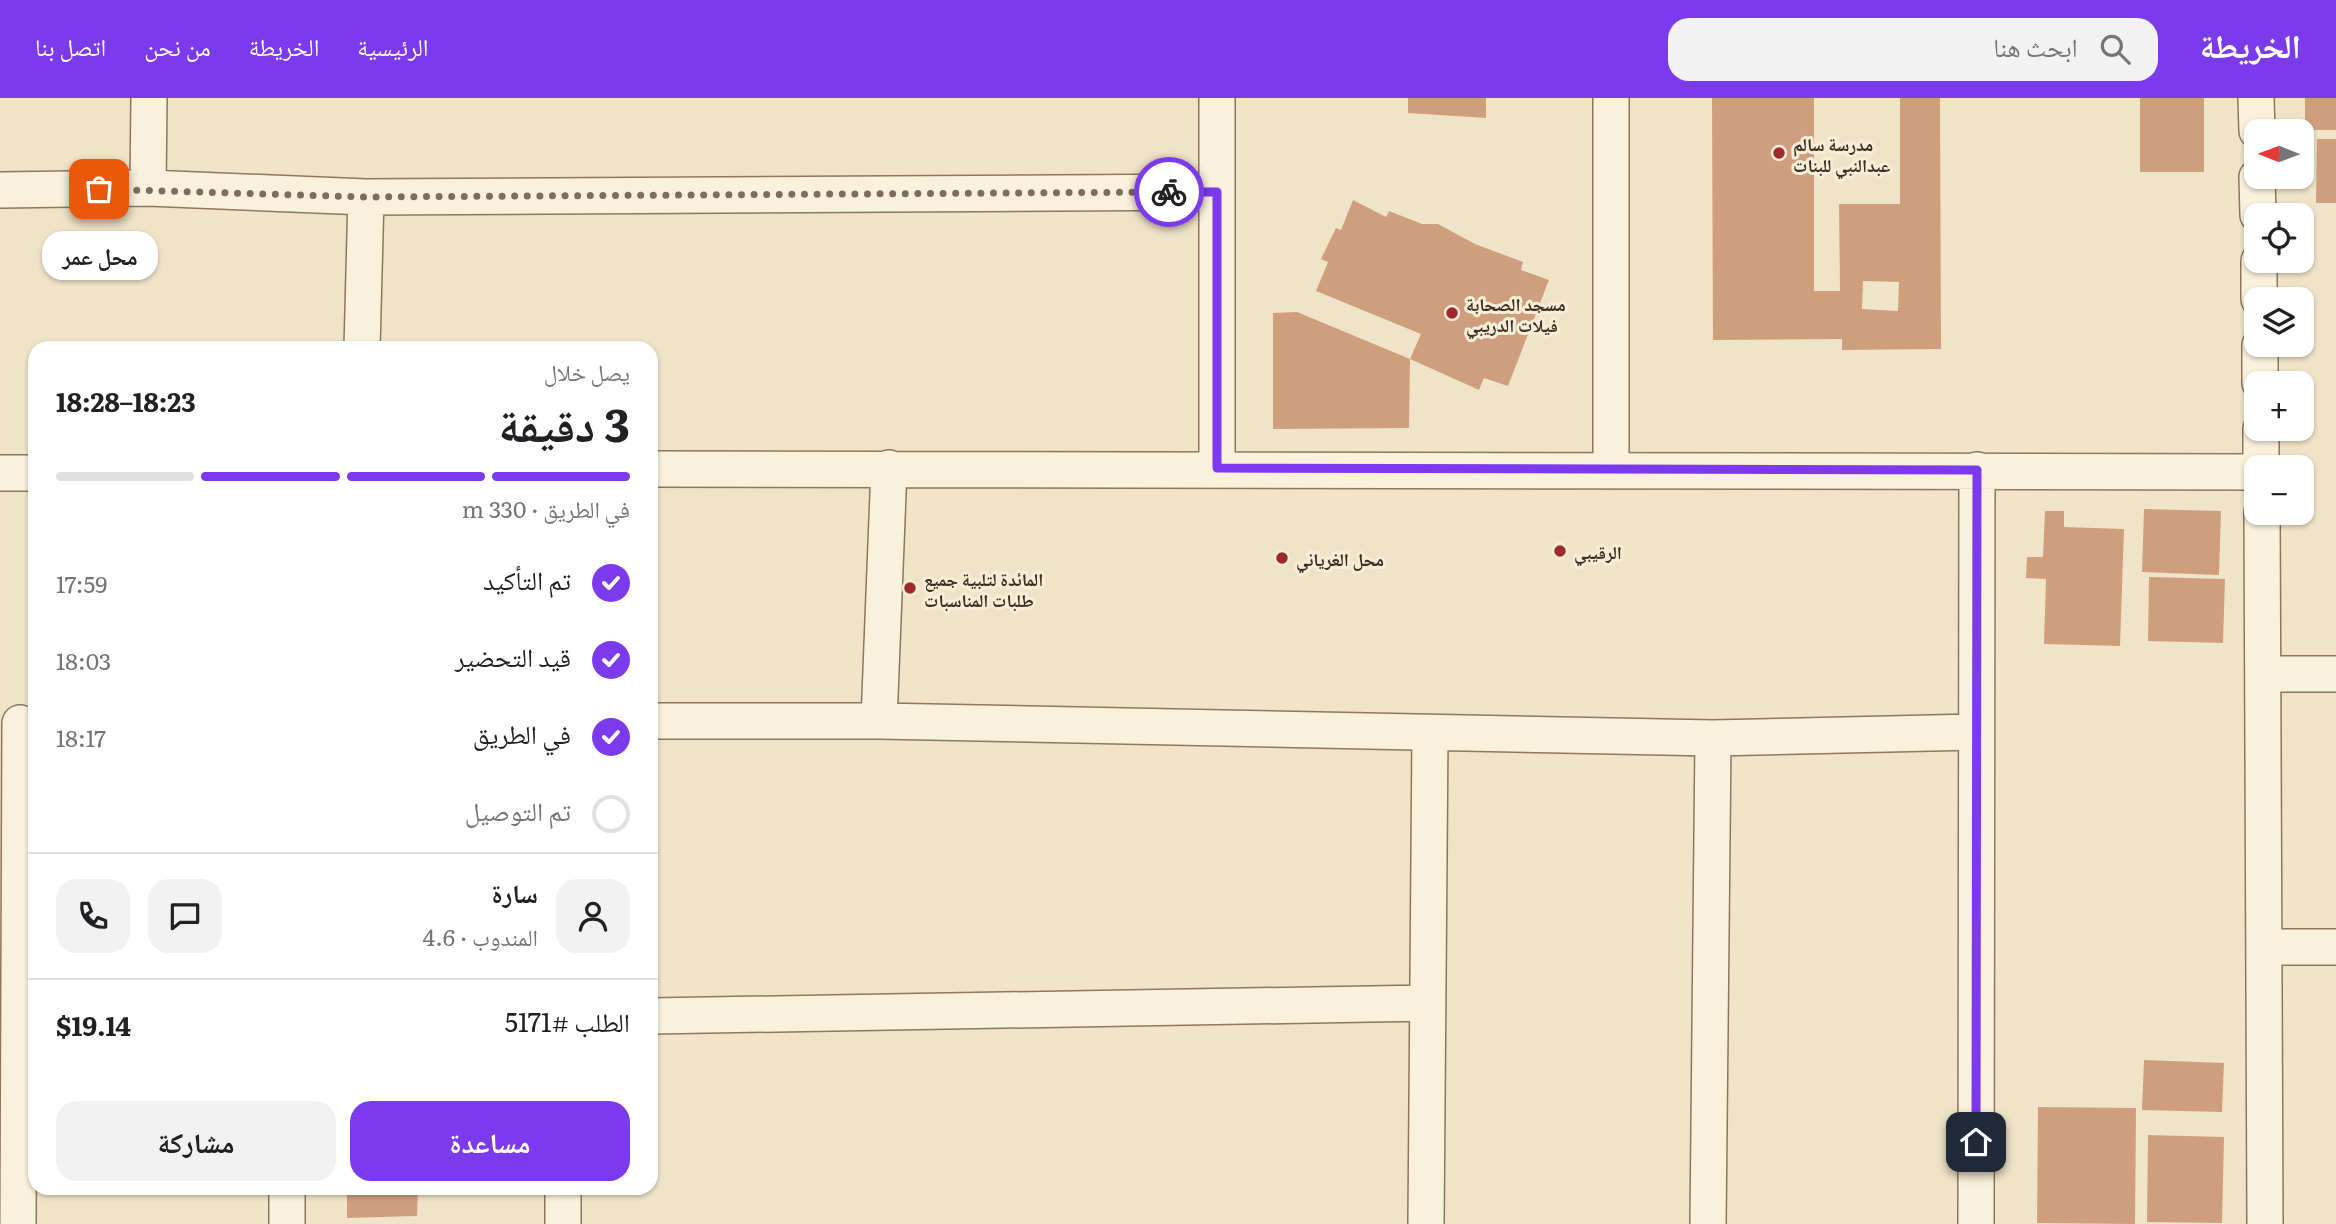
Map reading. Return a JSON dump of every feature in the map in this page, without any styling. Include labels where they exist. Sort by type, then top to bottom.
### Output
[{"type":"street","points":[[148,188],[149,98]]},
{"type":"street","points":[[1217,98],[1217,468]]},
{"type":"street","points":[[1611,98],[1611,470]]},
{"type":"street","points":[[2256,98],[2257,119]]},
{"type":"street","points":[[0,190],[148,188],[366,197],[1217,192]]},
{"type":"street","points":[[362,341],[366,197]]},
{"type":"street","points":[[879,721],[889,468]]},
{"type":"street","points":[[658,469],[2244,472]]},
{"type":"street","points":[[1976,1224],[1977,470]]},
{"type":"street","points":[[0,473],[28,473]]},
{"type":"street","points":[[2262,525],[2265,1224]]},
{"type":"street","points":[[2264,674],[2336,674]]},
{"type":"street","points":[[658,721],[879,721],[1713,738],[1976,732]]},
{"type":"street","points":[[18,723],[18,1224]]},
{"type":"street","points":[[1426,1224],[1430,734]]},
{"type":"street","points":[[1708,1224],[1713,738]]},
{"type":"street","points":[[2265,947],[2336,947]]},
{"type":"street","points":[[658,1016],[1428,1003]]},
{"type":"street","points":[[287,1195],[287,1224]]},
{"type":"street","points":[[563,1195],[563,1224]]},
{"type":"building","points":[[1408,98],[1486,98],[1486,118],[1408,113]]},
{"type":"building","points":[[1712,98],[1814,98],[1814,291],[1840,291],[1839,204],[1900,204],[1900,98],[1940,98],[1941,349],[1842,350],[1842,339],[1713,340]],"holes":[[[1863,281],[1899,282],[1898,311],[1862,309]]]},
{"type":"building","points":[[2140,98],[2204,98],[2204,172],[2140,172]]},
{"type":"building","points":[[2305,98],[2336,98],[2336,130],[2314,130],[2314,119],[2305,119]]},
{"type":"building","points":[[2317,139],[2336,139],[2336,203],[2316,203]]},
{"type":"building","name":"مسجد الصحابة فيلات الدريبي","points":[[1353,200],[1386,217],[1389,211],[1422,224],[1438,224],[1475,244],[1523,262],[1521,270],[1549,280],[1508,386],[1484,378],[1479,390],[1410,359],[1421,334],[1316,291],[1328,262],[1321,259],[1336,228],[1341,230]]},
{"type":"building","points":[[1297,312],[1410,359],[1409,428],[1273,429],[1273,313]]},
{"type":"building","points":[[2144,509],[2221,511],[2219,575],[2142,572]]},
{"type":"building","points":[[2045,511],[2064,511],[2064,527],[2124,529],[2120,646],[2044,644],[2046,579],[2026,578],[2027,557],[2043,557]]},
{"type":"building","points":[[2149,577],[2225,579],[2223,643],[2148,641]]},
{"type":"building","points":[[2144,1060],[2224,1063],[2222,1112],[2142,1110]]},
{"type":"building","points":[[2038,1107],[2136,1108],[2135,1224],[2037,1223]]},
{"type":"building","points":[[2148,1135],[2224,1137],[2222,1223],[2147,1222]]},
{"type":"building","points":[[347,1195],[418,1195],[417,1216],[347,1218]]},
{"type":"way so far","points":[[99,189],[148,188],[366,197],[1169,192]]},
{"type":"place","name":"مدرسة سالم عبدالنبي للبنات","points":[[1779,153]]},
{"type":"place","name":"محل عمر","points":[[99,189]]},
{"type":"place","name":"مسجد الصحابة فيلات الدريبي","points":[[1452,313]]},
{"type":"place","name":"الرقيبي","points":[[1560,551]]},
{"type":"place","name":"محل الغرياني","points":[[1282,558]]},
{"type":"place","name":"المائدة لتلبية جميع طلبات المناسبات","points":[[910,588]]},
{"type":"route","points":[[1169,192],[1217,192],[1217,468],[1977,470],[1976,1142]]}]
